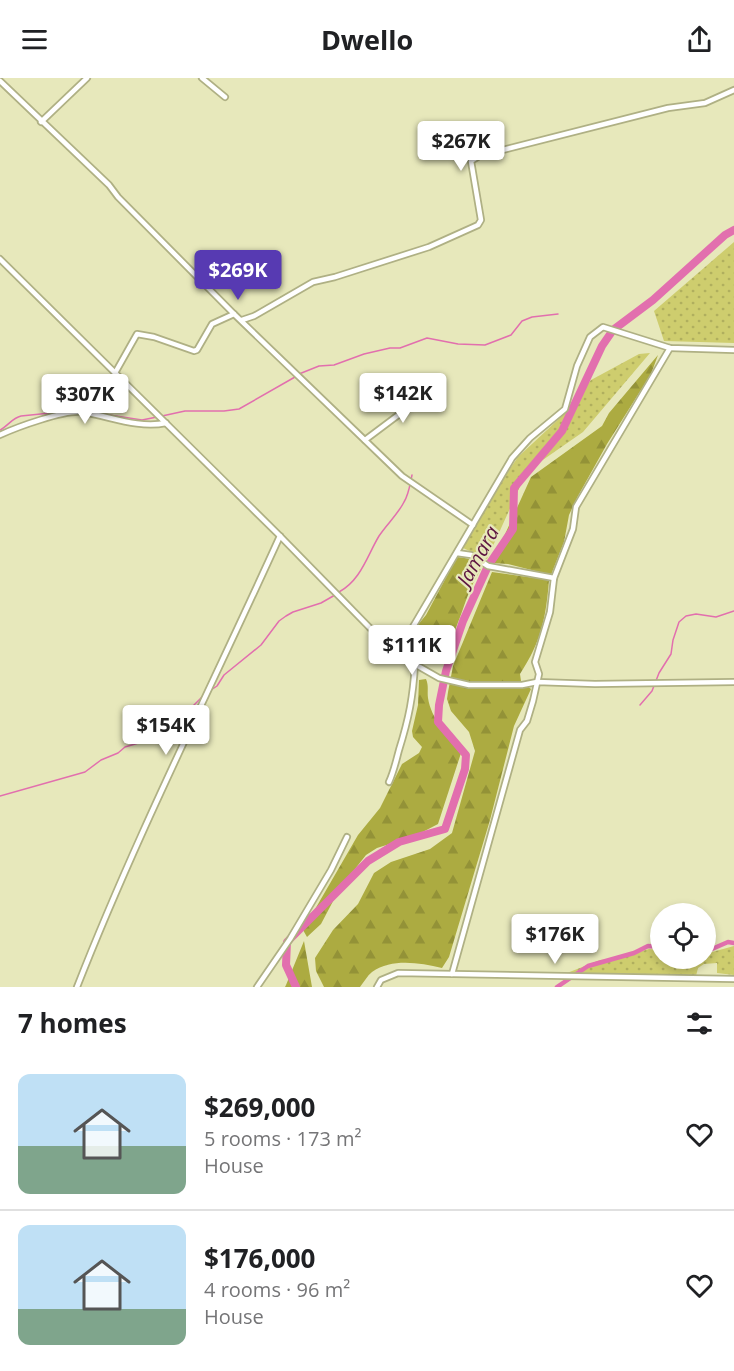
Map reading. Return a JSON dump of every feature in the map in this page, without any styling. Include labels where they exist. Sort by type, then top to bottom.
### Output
[{"type":"street","points":[[41,122],[87,78]]},
{"type":"street","points":[[202,78],[225,97]]},
{"type":"street","points":[[0,81],[109,185],[118,197],[234,314],[402,476],[473,525]]},
{"type":"street","points":[[242,320],[254,316],[313,282],[429,247],[478,225],[481,220],[471,161],[479,156],[668,108],[705,103],[734,90]]},
{"type":"street","points":[[0,259],[397,654],[439,678],[469,685],[522,685],[537,682],[595,684],[734,682]]},
{"type":"street","points":[[115,373],[137,334],[194,351],[197,350],[212,324],[234,314]]},
{"type":"street","points":[[397,654],[512,458],[530,438],[565,409],[577,366],[590,337],[603,327],[670,348],[734,350]]},
{"type":"street","points":[[452,974],[508,781],[520,730],[527,721],[539,674],[535,662],[550,612],[554,578],[573,529],[576,507],[670,348]]},
{"type":"street","points":[[365,440],[429,392]]},
{"type":"street","points":[[0,435],[22,425],[78,412],[132,423],[166,423]]},
{"type":"street","points":[[77,987],[95,940],[280,536]]},
{"type":"street","points":[[457,553],[471,555],[488,566],[554,578]]},
{"type":"street","points":[[389,782],[395,771],[409,719],[413,699],[415,664]]},
{"type":"street","points":[[257,987],[290,939],[331,870],[347,837]]},
{"type":"street","points":[[377,987],[381,980],[398,973],[734,979]]},
{"type":"shaded area","points":[[734,242],[734,343],[664,341],[654,311]]},
{"type":"shaded area","points":[[650,353],[583,432],[527,471],[487,559],[463,548],[518,457],[562,416],[591,380],[639,354]]},
{"type":"shaded area","points":[[734,946],[734,975],[717,973],[716,951]]},
{"type":"shaded area","points":[[649,949],[650,969],[698,969],[696,976],[567,973],[600,960],[618,958]]},
{"type":"green space","points":[[658,355],[651,374],[607,444],[578,496],[569,515],[564,542],[551,575],[508,564],[492,563],[531,477],[602,426],[609,413]]},
{"type":"green space","points":[[457,557],[477,563],[481,569],[470,590],[453,635],[445,651],[437,658],[428,659],[412,655],[405,650],[412,632],[426,615]]},
{"type":"green space","points":[[492,572],[549,580],[548,594],[538,640],[520,674],[521,681],[531,689],[514,726],[490,820],[449,957],[442,968],[415,963],[397,963],[372,972],[360,987],[324,987],[316,971],[315,958],[333,930],[358,904],[374,873],[391,862],[430,849],[452,833],[475,751],[469,732],[451,711],[447,699],[448,692],[453,666]]},
{"type":"green space","points":[[426,679],[432,713],[445,733],[462,750],[438,824],[415,836],[377,848],[366,855],[340,888],[321,924],[307,937],[303,930],[358,835],[380,808],[402,764],[419,753],[422,747],[413,737],[412,731],[418,705],[419,680]]},
{"type":"green space","points":[[304,941],[312,987],[285,987],[286,985]]},
{"type":"waterway","name":"Jamara","points":[[296,987],[286,965],[287,942],[368,861],[399,842],[445,829],[465,769],[466,755],[438,722],[439,705],[446,671],[463,621],[488,566],[513,529],[514,488],[562,431],[602,346],[613,330],[653,300],[725,235],[734,230]]},
{"type":"waterway","points":[[299,374],[364,354],[400,348],[427,338],[458,344],[485,345],[511,335],[522,321],[532,317],[558,314]]},
{"type":"waterway","points":[[162,416],[185,411],[239,409],[295,377]]},
{"type":"waterway","points":[[0,430],[21,416],[80,410]]},
{"type":"waterway","points":[[103,414],[142,420],[157,417]]},
{"type":"waterway","points":[[339,592],[353,581],[379,536],[402,506],[412,475]]},
{"type":"waterway","points":[[211,690],[217,686],[224,675],[261,645],[279,621],[293,612],[321,603],[335,595]]},
{"type":"waterway","points":[[640,705],[652,691],[659,673],[671,654],[679,622],[686,616],[696,614],[716,617],[734,611]]},
{"type":"waterway","points":[[0,796],[85,772],[125,747],[145,741],[193,706],[205,694]]},
{"type":"waterway","points":[[716,947],[728,942],[734,943]]},
{"type":"waterway","points":[[557,987],[588,966],[650,946]]}]
